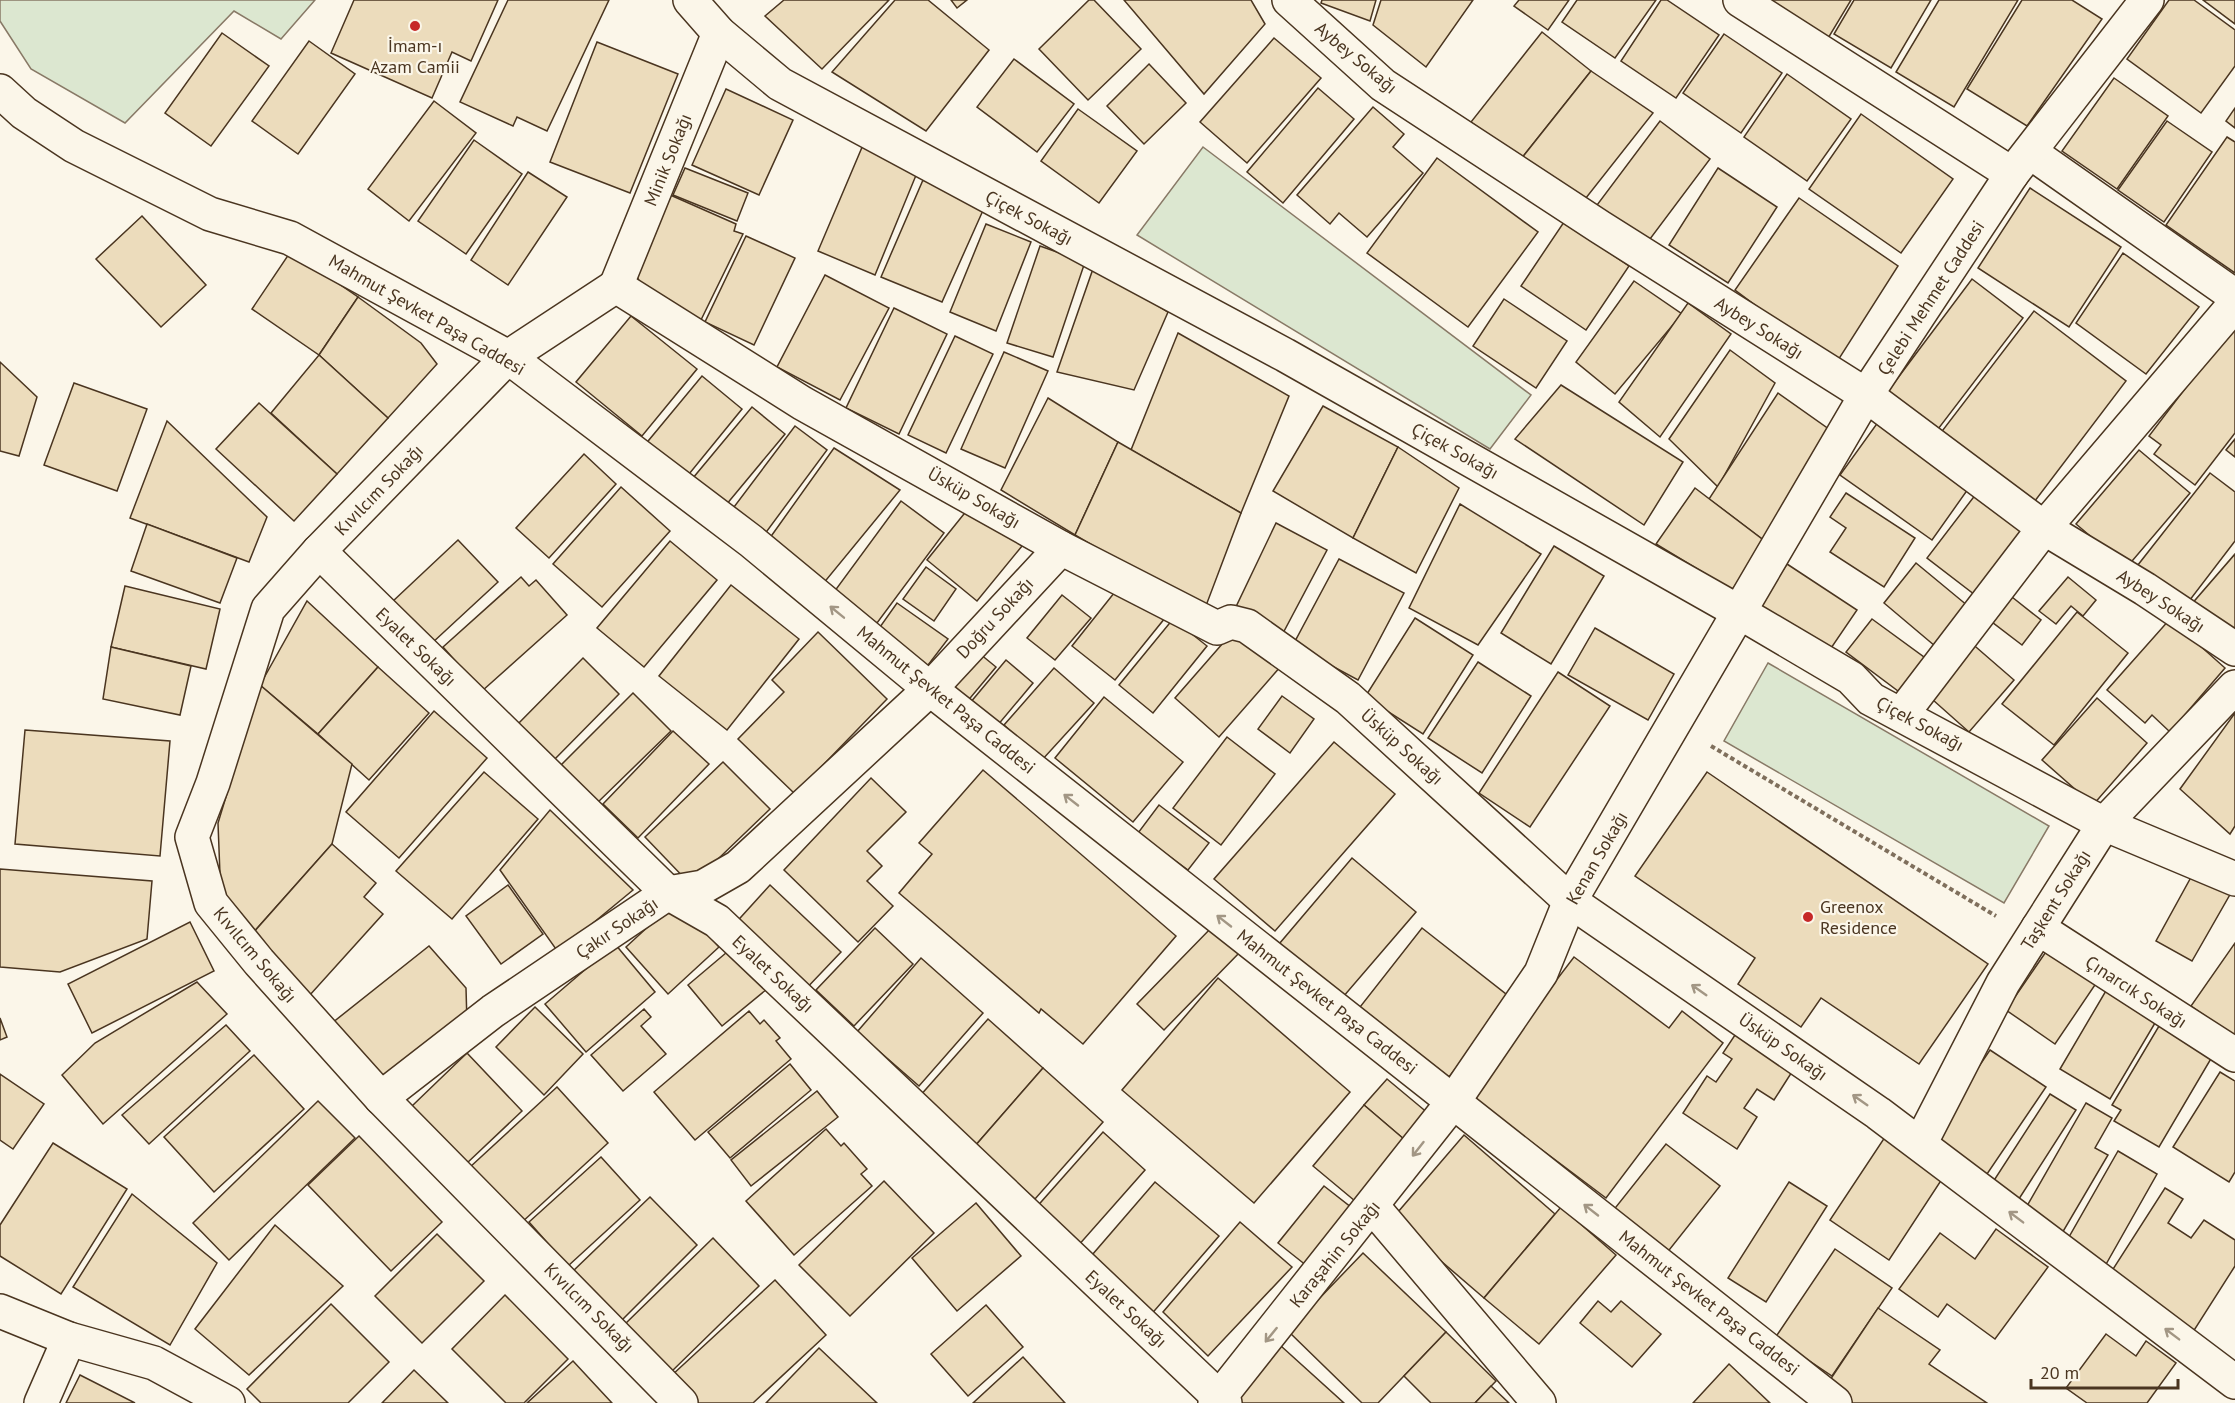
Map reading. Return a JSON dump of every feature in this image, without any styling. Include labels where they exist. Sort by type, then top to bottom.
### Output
[{"type":"street","name":"Çiçek Sokağı","points":[[690,0],[719,33],[780,84],[1285,355],[1739,612],[1851,678],[1871,699],[2104,824],[2235,879]]},
{"type":"street","name":"Aybey Sokağı","points":[[1289,0],[1383,85],[1600,227],[1866,395],[2044,528],[2145,589],[2235,650]]},
{"type":"street","name":"Çelebi Mehmet Caddesi","points":[[1739,612],[1866,395],[2021,163],[2147,0]]},
{"type":"street","points":[[1743,1],[2021,163],[2235,296]]},
{"type":"street","name":"Minik Sokağı","points":[[616,286],[719,33]]},
{"type":"street","name":"Mahmut Şevket Paşa Caddesi","points":[[0,91],[24,113],[74,147],[210,214],[290,238],[508,357],[751,541],[930,689],[1835,1403]]},
{"type":"street","points":[[508,357],[616,286]]},
{"type":"street","name":"Üsküp Sokağı","points":[[616,286],[802,403],[1061,548],[1217,628],[1231,622],[1247,627],[1348,698],[1570,901],[1920,1144],[2235,1382]]},
{"type":"street","points":[[1902,714],[2044,528],[2235,304]]},
{"type":"street","name":"Kıvılcım Sokağı","points":[[508,357],[319,551],[268,609],[213,783],[192,837],[211,903],[259,963],[381,1098],[681,1403]]},
{"type":"street","name":"Doğru Sokağı","points":[[930,689],[1061,548]]},
{"type":"street","name":"Eyalet Sokağı","points":[[319,551],[668,893],[717,921],[1220,1401]]},
{"type":"street","name":"Kenan Sokağı","points":[[1453,1102],[1541,973],[1570,901],[1739,612]]},
{"type":"street","name":"Taşkent Sokağı","points":[[1920,1144],[2003,983],[2104,824],[2235,687]]},
{"type":"street","name":"Çakır Sokağı","points":[[381,1098],[494,1011],[668,893],[703,887],[738,867],[930,689]]},
{"type":"street","name":"Çınarcık Sokağı","points":[[2035,933],[2235,1055]]},
{"type":"street","name":"Karaşahin Sokağı","points":[[1220,1401],[1453,1102]]},
{"type":"street","points":[[1373,1207],[1539,1403]]},
{"type":"street","points":[[0,1311],[69,1339],[154,1363],[228,1403]]},
{"type":"street","points":[[41,1403],[69,1339]]},
{"type":"path","points":[[1674,724],[2035,933]]},
{"type":"green space","points":[[0,0],[315,0],[281,39],[234,11],[125,123],[31,69],[0,21]]},
{"type":"green space","points":[[1203,147],[1531,395],[1490,449],[1137,235]]},
{"type":"green space","points":[[1768,663],[2049,826],[2004,903],[1724,741]]},
{"type":"building","name":"İmam-ı Azam Camii","points":[[354,0],[498,0],[471,61],[452,52],[432,98],[331,53]]},
{"type":"building","points":[[508,0],[609,0],[547,131],[517,117],[513,126],[460,102]]},
{"type":"building","points":[[784,0],[889,0],[822,69],[765,16]]},
{"type":"building","points":[[895,0],[928,0],[989,50],[926,131],[832,72]]},
{"type":"building","points":[[951,0],[967,0],[957,8]]},
{"type":"building","points":[[1089,0],[1094,0],[1141,49],[1088,100],[1039,49]]},
{"type":"building","points":[[1124,0],[1251,0],[1265,24],[1204,94]]},
{"type":"building","points":[[1322,0],[1376,0],[1370,21],[1321,3]]},
{"type":"building","points":[[1381,0],[1473,0],[1426,67],[1373,25]]},
{"type":"building","points":[[1519,0],[1569,0],[1548,30],[1514,6]]},
{"type":"building","points":[[1577,0],[1656,0],[1615,58],[1562,22]]},
{"type":"building","points":[[1661,0],[1667,0],[1719,35],[1676,98],[1621,61]]},
{"type":"building","points":[[1764,0],[1851,0],[1827,40]]},
{"type":"building","points":[[1854,0],[1931,0],[1891,68],[1834,34]]},
{"type":"building","points":[[1939,0],[2018,0],[1954,107],[1896,72]]},
{"type":"building","points":[[2022,0],[2072,0],[2102,19],[2027,126],[1967,89]]},
{"type":"building","points":[[2169,0],[2194,0],[2235,30],[2235,66],[2201,113],[2127,59]]},
{"type":"building","points":[[2203,0],[2235,0],[2235,24]]},
{"type":"building","points":[[1542,32],[1591,71],[1521,159],[1471,122]]},
{"type":"building","points":[[222,33],[269,66],[211,146],[165,113]]},
{"type":"building","points":[[1724,34],[1782,73],[1741,133],[1683,93]]},
{"type":"building","points":[[1274,38],[1321,78],[1247,163],[1200,122]]},
{"type":"building","points":[[309,41],[355,74],[298,154],[252,121]]},
{"type":"building","points":[[597,42],[678,74],[630,193],[550,162]]},
{"type":"building","points":[[1014,59],[1074,104],[1037,152],[977,107]]},
{"type":"building","points":[[1149,64],[1186,103],[1144,144],[1107,106]]},
{"type":"building","points":[[1591,71],[1653,113],[1582,203],[1521,159]]},
{"type":"building","points":[[1787,74],[1851,119],[1807,181],[1744,137]]},
{"type":"building","points":[[2114,78],[2168,116],[2117,189],[2062,151]]},
{"type":"building","points":[[1318,88],[1354,119],[1283,203],[1247,172]]},
{"type":"building","points":[[726,89],[793,120],[759,195],[692,165]]},
{"type":"building","points":[[434,101],[476,133],[409,221],[368,189]]},
{"type":"building","points":[[1373,107],[1404,134],[1393,147],[1423,173],[1367,237],[1339,213],[1330,224],[1297,195]]},
{"type":"building","points":[[2235,108],[2235,128],[2226,121]]},
{"type":"building","points":[[1078,109],[1137,151],[1099,203],[1041,161]]},
{"type":"building","points":[[1861,114],[1953,179],[1901,253],[1809,189]]},
{"type":"building","points":[[1660,121],[1710,159],[1647,243],[1597,205]]},
{"type":"building","points":[[2167,121],[2212,152],[2164,222],[2118,190]]},
{"type":"building","points":[[2227,137],[2235,142],[2235,273],[2166,225]]},
{"type":"building","points":[[474,140],[522,174],[466,254],[418,221]]},
{"type":"building","points":[[863,145],[919,168],[875,275],[818,251]]},
{"type":"building","points":[[1437,158],[1538,232],[1468,327],[1367,253]]},
{"type":"building","points":[[685,168],[748,193],[737,221],[673,195]]},
{"type":"building","points":[[1718,168],[1777,207],[1728,283],[1669,245]]},
{"type":"building","points":[[528,172],[567,197],[508,285],[471,260]]},
{"type":"building","points":[[923,180],[985,206],[942,302],[881,277]]},
{"type":"building","points":[[2030,188],[2121,247],[2069,327],[1978,268]]},
{"type":"building","points":[[668,194],[736,224],[734,231],[743,234],[699,324],[646,296],[634,270]]},
{"type":"building","points":[[1799,198],[1898,266],[1835,365],[1735,290]]},
{"type":"building","points":[[142,216],[206,285],[161,327],[96,259]]},
{"type":"building","points":[[1564,222],[1629,266],[1586,330],[1521,286]]},
{"type":"building","points":[[986,224],[1031,242],[996,331],[950,312]]},
{"type":"building","points":[[746,236],[795,258],[754,345],[705,322]]},
{"type":"building","points":[[1040,246],[1085,262],[1053,357],[1007,343]]},
{"type":"building","points":[[291,251],[358,297],[319,355],[252,309]]},
{"type":"building","points":[[2123,253],[2199,307],[2146,374],[2076,323]]},
{"type":"building","points":[[1094,266],[1168,312],[1134,390],[1057,372]]},
{"type":"building","points":[[825,275],[889,308],[840,400],[777,367]]},
{"type":"building","points":[[1972,279],[2023,318],[1932,437],[1885,395]]},
{"type":"building","points":[[1634,281],[1682,314],[1615,394],[1576,362]]},
{"type":"building","points":[[358,297],[421,343],[437,364],[388,418],[319,355]]},
{"type":"building","points":[[1504,299],[1567,341],[1536,388],[1473,346]]},
{"type":"building","points":[[1688,303],[1731,334],[1660,437],[1619,402]]},
{"type":"building","points":[[894,308],[947,334],[899,434],[846,408]]},
{"type":"building","points":[[2034,311],[2126,381],[2028,510],[1936,439]]},
{"type":"building","points":[[631,316],[697,369],[642,436],[576,382]]},
{"type":"building","points":[[2235,323],[2235,433],[2195,485],[2154,454],[2161,445],[2149,436]]},
{"type":"building","points":[[1178,333],[1289,396],[1241,513],[1131,450]]},
{"type":"building","points":[[955,336],[993,354],[946,453],[908,435]]},
{"type":"building","points":[[1730,350],[1775,383],[1718,487],[1669,439]]},
{"type":"building","points":[[1004,352],[1048,371],[1005,468],[961,449]]},
{"type":"building","points":[[319,355],[388,418],[337,474],[271,413]]},
{"type":"building","points":[[0,362],[37,397],[19,456],[0,451]]},
{"type":"building","points":[[702,376],[742,409],[685,479],[644,446]]},
{"type":"building","points":[[74,383],[147,409],[117,491],[44,465]]},
{"type":"building","points":[[1561,385],[1683,462],[1644,525],[1515,439]]},
{"type":"building","points":[[1778,393],[1833,432],[1766,542],[1709,499]]},
{"type":"building","points":[[1048,398],[1118,442],[1075,535],[1001,490]]},
{"type":"building","points":[[259,403],[337,474],[294,521],[216,449]]},
{"type":"building","points":[[1323,406],[1398,447],[1353,538],[1273,491]]},
{"type":"building","points":[[752,407],[785,434],[721,511],[688,484]]},
{"type":"building","points":[[1881,418],[1973,482],[1932,540],[1840,475]]},
{"type":"building","points":[[167,421],[267,517],[249,562],[130,518]]},
{"type":"building","points":[[795,426],[827,450],[761,539],[728,515]]},
{"type":"building","points":[[2235,439],[2235,457],[2226,450]]},
{"type":"building","points":[[1118,442],[1241,513],[1204,611],[1075,535]]},
{"type":"building","points":[[1398,447],[1459,488],[1416,573],[1353,538]]},
{"type":"building","points":[[834,448],[900,490],[818,590],[767,542]]},
{"type":"building","points":[[2139,450],[2190,493],[2127,567],[2076,524]]},
{"type":"building","points":[[584,454],[616,484],[549,558],[516,528]]},
{"type":"building","points":[[2210,473],[2235,492],[2235,541],[2183,609],[2134,570]]},
{"type":"building","points":[[621,487],[670,531],[602,607],[553,564]]},
{"type":"building","points":[[1695,488],[1766,542],[1732,590],[1656,544]]},
{"type":"building","points":[[1846,493],[1915,538],[1884,587],[1830,552],[1846,528],[1830,517]]},
{"type":"building","points":[[1976,494],[2028,534],[1979,598],[1927,558]]},
{"type":"building","points":[[901,501],[944,533],[877,623],[834,592]]},
{"type":"building","points":[[972,504],[1022,546],[977,601],[927,560]]},
{"type":"building","points":[[1460,504],[1541,554],[1478,645],[1409,608]]},
{"type":"building","points":[[1276,523],[1327,550],[1282,635],[1234,611]]},
{"type":"building","points":[[147,524],[237,558],[220,603],[131,571]]},
{"type":"building","points":[[458,540],[498,582],[431,644],[392,602]]},
{"type":"building","points":[[670,541],[717,580],[644,667],[597,628]]},
{"type":"building","points":[[1554,546],[1604,576],[1551,664],[1501,633]]},
{"type":"building","points":[[2235,554],[2235,644],[2190,606]]},
{"type":"building","points":[[1339,559],[1404,593],[1358,680],[1293,645]]},
{"type":"building","points":[[1916,563],[1968,606],[1935,646],[1884,603]]},
{"type":"building","points":[[1787,564],[1857,610],[1825,657],[1756,611]]},
{"type":"building","points":[[926,567],[956,589],[934,621],[903,599]]},
{"type":"building","points":[[521,577],[529,586],[536,580],[567,615],[482,691],[443,647]]},
{"type":"building","points":[[2068,577],[2096,600],[2083,616],[2071,606],[2056,624],[2039,611]]},
{"type":"building","points":[[1122,583],[1165,618],[1115,680],[1072,646]]},
{"type":"building","points":[[731,585],[799,639],[727,730],[659,676]]},
{"type":"building","points":[[125,586],[220,609],[206,669],[111,647]]},
{"type":"building","points":[[1062,595],[1091,618],[1055,660],[1027,638]]},
{"type":"building","points":[[2012,597],[2041,620],[2022,645],[1992,622]]},
{"type":"building","points":[[307,601],[378,667],[318,734],[260,685]]},
{"type":"building","points":[[897,603],[948,639],[925,669],[875,634]]},
{"type":"building","points":[[2077,612],[2128,653],[2054,745],[2002,704]]},
{"type":"building","points":[[1415,618],[1473,655],[1423,734],[1365,697]]},
{"type":"building","points":[[1173,619],[1207,646],[1153,713],[1119,685]]},
{"type":"building","points":[[1872,619],[1928,660],[1902,694],[1846,652]]},
{"type":"building","points":[[2170,619],[2225,668],[2170,732],[2152,715],[2145,723],[2107,690]]},
{"type":"building","points":[[1237,627],[1281,666],[1219,737],[1175,698]]},
{"type":"building","points":[[1595,628],[1674,674],[1648,720],[1568,675]]},
{"type":"building","points":[[818,632],[887,699],[795,794],[738,739],[784,692],[772,680]]},
{"type":"building","points":[[1969,641],[2014,680],[1969,732],[1924,692]]},
{"type":"building","points":[[111,647],[191,666],[180,715],[103,699]]},
{"type":"building","points":[[974,649],[996,667],[966,703],[945,686]]},
{"type":"building","points":[[583,658],[619,694],[550,764],[514,728]]},
{"type":"building","points":[[1006,660],[1033,683],[997,726],[970,703]]},
{"type":"building","points":[[1478,662],[1531,696],[1482,773],[1428,738]]},
{"type":"building","points":[[378,667],[429,713],[369,780],[318,734]]},
{"type":"building","points":[[1054,668],[1094,703],[1042,760],[1004,725]]},
{"type":"building","points":[[1558,672],[1610,706],[1530,827],[1479,793]]},
{"type":"building","points":[[260,685],[352,764],[332,844],[251,935],[221,901],[218,823]]},
{"type":"building","points":[[633,693],[671,731],[595,805],[559,767]]},
{"type":"building","points":[[1282,696],[1314,719],[1290,753],[1258,729]]},
{"type":"building","points":[[1104,697],[1183,762],[1133,822],[1055,758]]},
{"type":"building","points":[[2097,698],[2147,743],[2093,805],[2042,760]]},
{"type":"building","points":[[434,711],[487,758],[399,858],[346,812]]},
{"type":"building","points":[[2235,713],[2235,826],[2230,834],[2180,789]]},
{"type":"building","points":[[25,730],[170,741],[160,856],[15,844]]},
{"type":"building","points":[[673,731],[709,764],[638,838],[603,804]]},
{"type":"building","points":[[1227,737],[1275,774],[1221,845],[1173,808]]},
{"type":"building","points":[[1334,742],[1395,794],[1275,931],[1214,879]]},
{"type":"building","points":[[723,762],[770,809],[691,885],[645,837]]},
{"type":"building","points":[[983,770],[1176,936],[1083,1044],[1041,1009],[1039,1013],[899,893],[932,854],[919,843]]},
{"type":"building","points":[[484,772],[538,819],[452,919],[396,871]]},
{"type":"building","name":"Greenox Residence","points":[[1707,772],[1988,964],[1919,1064],[1821,998],[1801,1027],[1738,984],[1755,958],[1635,876]]},
{"type":"building","points":[[871,778],[906,812],[867,851],[882,866],[867,881],[893,906],[858,942],[784,870]]},
{"type":"building","points":[[1159,805],[1209,843],[1188,870],[1138,833]]},
{"type":"building","points":[[550,810],[633,890],[558,952],[500,870]]},
{"type":"building","points":[[332,844],[376,883],[364,897],[383,914],[309,996],[246,941]]},
{"type":"building","points":[[1352,858],[1416,912],[1337,1004],[1274,950]]},
{"type":"building","points":[[0,869],[152,881],[147,939],[60,972],[0,967]]},
{"type":"building","points":[[2195,870],[2232,891],[2192,961],[2156,941]]},
{"type":"building","points":[[508,885],[543,934],[501,964],[466,916]]},
{"type":"building","points":[[770,885],[841,952],[802,993],[732,927]]},
{"type":"building","points":[[677,900],[719,947],[668,994],[626,947]]},
{"type":"building","points":[[190,922],[214,971],[92,1033],[68,984]]},
{"type":"building","points":[[1213,926],[1240,952],[1164,1030],[1137,1004]]},
{"type":"building","points":[[875,928],[913,964],[854,1026],[816,990]]},
{"type":"building","points":[[1422,928],[1511,998],[1449,1077],[1360,1007]]},
{"type":"building","points":[[2052,943],[2101,976],[2055,1044],[2006,1010]]},
{"type":"building","points":[[2235,943],[2235,1034],[2233,1036],[2191,1006]]},
{"type":"building","points":[[615,944],[655,992],[586,1052],[545,1004]]},
{"type":"building","points":[[429,946],[466,988],[467,1023],[382,1084],[327,1027]]},
{"type":"building","points":[[733,947],[767,989],[722,1026],[688,985]]},
{"type":"building","points":[[1574,957],[1669,1028],[1682,1011],[1723,1043],[1606,1198],[1469,1095]]},
{"type":"building","points":[[921,958],[983,1013],[919,1086],[857,1032]]},
{"type":"building","points":[[1218,978],[1350,1092],[1254,1203],[1122,1090]]},
{"type":"building","points":[[197,982],[227,1014],[103,1124],[62,1075],[95,1043]]},
{"type":"building","points":[[2107,989],[2158,1018],[2110,1099],[2060,1069]]},
{"type":"building","points":[[535,1007],[583,1054],[544,1095],[496,1047]]},
{"type":"building","points":[[644,1009],[651,1017],[641,1026],[666,1054],[623,1091],[591,1055]]},
{"type":"building","points":[[749,1011],[760,1024],[764,1020],[780,1038],[776,1041],[791,1059],[695,1140],[654,1092]]},
{"type":"building","points":[[0,1018],[7,1037],[0,1040]]},
{"type":"building","points":[[988,1019],[1043,1068],[975,1146],[919,1097]]},
{"type":"building","points":[[226,1025],[250,1051],[149,1144],[122,1115]]},
{"type":"building","points":[[1741,1026],[1797,1064],[1774,1100],[1757,1089],[1744,1108],[1757,1117],[1737,1149],[1683,1113],[1707,1076],[1716,1082],[1732,1059],[1723,1053]]},
{"type":"building","points":[[2159,1026],[2212,1057],[2159,1147],[2114,1121],[2121,1110],[2112,1105]]},
{"type":"building","points":[[1990,1050],[2046,1087],[1985,1177],[1929,1140]]},
{"type":"building","points":[[467,1053],[522,1111],[466,1164],[412,1106]]},
{"type":"building","points":[[254,1055],[304,1109],[214,1192],[164,1137]]},
{"type":"building","points":[[790,1064],[811,1090],[730,1158],[708,1132]]},
{"type":"building","points":[[1043,1068],[1103,1122],[1035,1199],[975,1146]]},
{"type":"building","points":[[2220,1072],[2235,1081],[2235,1172],[2229,1182],[2173,1147]]},
{"type":"building","points":[[0,1074],[44,1104],[13,1149],[0,1140]]},
{"type":"building","points":[[1387,1079],[1435,1119],[1412,1146],[1364,1105]]},
{"type":"building","points":[[557,1087],[608,1143],[520,1224],[469,1168]]},
{"type":"building","points":[[817,1091],[838,1117],[751,1186],[731,1160]]},
{"type":"building","points":[[2050,1094],[2076,1110],[2017,1202],[1991,1185]]},
{"type":"building","points":[[318,1101],[355,1138],[229,1260],[193,1223]]},
{"type":"building","points":[[2086,1103],[2112,1118],[2095,1148],[2108,1155],[2061,1235],[2023,1213]]},
{"type":"building","points":[[1364,1105],[1412,1146],[1361,1206],[1313,1166]]},
{"type":"building","points":[[826,1129],[841,1146],[844,1143],[867,1169],[861,1174],[872,1186],[794,1255],[746,1201]]},
{"type":"building","points":[[1103,1132],[1145,1170],[1077,1247],[1034,1210]]},
{"type":"building","points":[[1464,1135],[1555,1214],[1484,1298],[1392,1219]]},
{"type":"building","points":[[359,1136],[442,1222],[391,1271],[308,1185]]},
{"type":"building","points":[[1885,1137],[1944,1176],[1889,1260],[1830,1220]]},
{"type":"building","points":[[53,1143],[127,1189],[61,1294],[0,1256],[0,1225]]},
{"type":"building","points":[[1666,1144],[1720,1186],[1662,1259],[1608,1217]]},
{"type":"building","points":[[2118,1151],[2157,1174],[2105,1266],[2065,1244]]},
{"type":"building","points":[[601,1157],[640,1200],[568,1266],[529,1222]]},
{"type":"building","points":[[884,1181],[934,1233],[850,1316],[799,1265]]},
{"type":"building","points":[[1155,1182],[1219,1236],[1149,1317],[1086,1262]]},
{"type":"building","points":[[1789,1182],[1827,1206],[1766,1302],[1728,1278]]},
{"type":"building","points":[[1324,1186],[1352,1208],[1307,1266],[1278,1243]]},
{"type":"building","points":[[2165,1188],[2183,1199],[2168,1223],[2191,1238],[2204,1220],[2235,1240],[2235,1266],[2193,1332],[2108,1277]]},
{"type":"building","points":[[132,1194],[217,1263],[170,1345],[73,1287]]},
{"type":"building","points":[[650,1197],[697,1245],[621,1321],[572,1272]]},
{"type":"building","points":[[976,1203],[1021,1256],[957,1311],[912,1258]]},
{"type":"building","points":[[1561,1207],[1616,1255],[1539,1344],[1484,1298]]},
{"type":"building","points":[[1240,1222],[1292,1267],[1208,1356],[1163,1312]]},
{"type":"building","points":[[275,1225],[343,1286],[249,1375],[195,1329]]},
{"type":"building","points":[[1996,1229],[2048,1267],[1995,1339],[1947,1304],[1938,1317],[1899,1289],[1940,1233],[1975,1259]]},
{"type":"building","points":[[437,1234],[484,1281],[422,1343],[375,1296]]},
{"type":"building","points":[[713,1238],[759,1286],[669,1374],[623,1326]]},
{"type":"building","points":[[1835,1249],[1892,1288],[1832,1376],[1775,1338]]},
{"type":"building","points":[[1363,1253],[1446,1332],[1378,1403],[1362,1403],[1288,1331]]},
{"type":"building","points":[[775,1280],[826,1335],[753,1403],[696,1403],[671,1376]]},
{"type":"building","points":[[505,1295],[568,1359],[524,1403],[506,1403],[452,1349]]},
{"type":"building","points":[[1598,1301],[1611,1312],[1621,1301],[1661,1334],[1632,1367],[1580,1323]]},
{"type":"building","points":[[331,1304],[389,1362],[348,1403],[261,1403],[247,1389]]},
{"type":"building","points":[[986,1305],[1023,1347],[968,1396],[931,1354]]},
{"type":"building","points":[[1878,1308],[1940,1350],[1929,1364],[1987,1403],[1845,1403],[1824,1389]]},
{"type":"building","points":[[1446,1332],[1496,1381],[1475,1403],[1431,1403],[1404,1376]]},
{"type":"building","points":[[2106,1334],[2136,1356],[2146,1341],[2176,1363],[2147,1403],[2087,1403],[2066,1388]]},
{"type":"building","points":[[1281,1346],[1344,1403],[1235,1403],[1232,1400]]},
{"type":"building","points":[[819,1348],[877,1403],[766,1403]]},
{"type":"building","points":[[1023,1357],[1065,1403],[973,1403]]},
{"type":"building","points":[[573,1361],[612,1403],[527,1403]]},
{"type":"building","points":[[1729,1364],[1770,1403],[1693,1403]]},
{"type":"building","points":[[414,1370],[448,1403],[382,1403]]},
{"type":"building","points":[[80,1375],[135,1403],[66,1403]]},
{"type":"building","points":[[1491,1386],[1509,1403],[1475,1403]]},
{"type":"place","name":"İmam-ı Azam Camii","points":[[415,26]]},
{"type":"place","name":"Greenox Residence","points":[[1808,917]]}]
